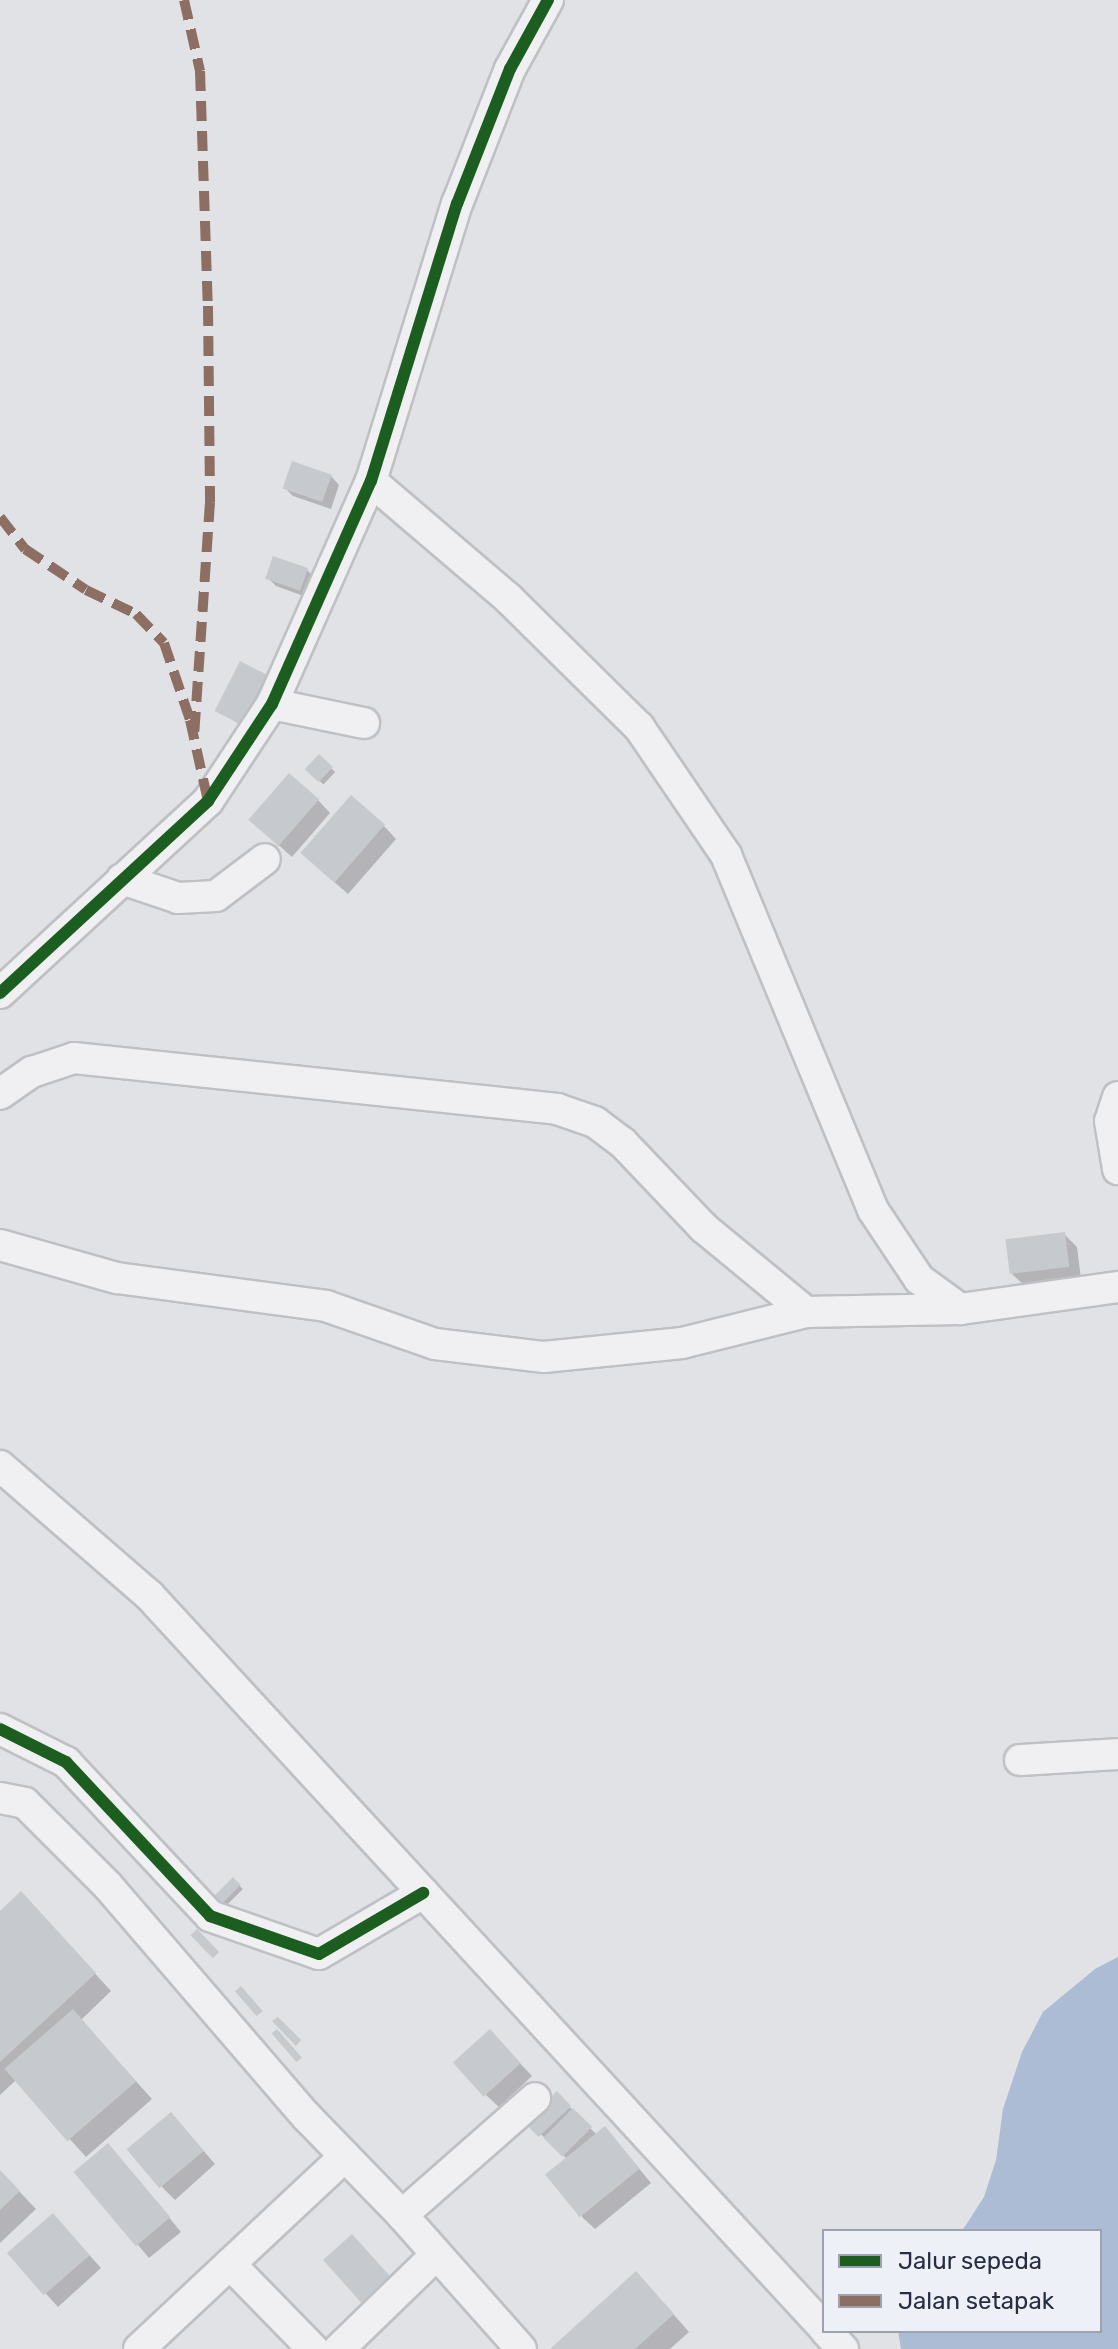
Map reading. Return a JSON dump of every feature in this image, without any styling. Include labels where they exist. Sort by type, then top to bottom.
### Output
[{"type":"street","points":[[0,993],[208,801],[272,704],[371,481],[457,204],[510,69],[548,0]]},
{"type":"street","points":[[371,481],[508,598],[639,727],[726,855],[873,1210],[919,1279],[960,1309]]},
{"type":"street","points":[[272,704],[364,723]]},
{"type":"street","points":[[122,879],[178,898],[216,896],[265,859]]},
{"type":"street","points":[[0,1094],[32,1072],[74,1058],[557,1109],[595,1122],[622,1142],[704,1228],[806,1312]]},
{"type":"street","points":[[1118,1097],[1110,1121],[1118,1169]]},
{"type":"street","points":[[0,1245],[117,1278],[326,1306],[435,1344],[544,1357],[682,1343],[806,1312],[960,1309],[1118,1287]]},
{"type":"street","points":[[0,1466],[149,1595],[822,2327]]},
{"type":"street","points":[[0,1729],[66,1762],[210,1916],[319,1954],[423,1893]]},
{"type":"street","points":[[1020,1760],[1118,1754]]},
{"type":"street","points":[[0,1798],[25,1803],[108,1886],[227,2027],[402,2215],[435,2256],[521,2349]]},
{"type":"street","points":[[402,2215],[535,2098]]},
{"type":"street","points":[[142,2348],[345,2156]]},
{"type":"street","points":[[339,2349],[435,2256]]},
{"type":"street","points":[[230,2264],[313,2349]]},
{"type":"street","points":[[828,2333],[843,2349]]},
{"type":"water","points":[[1118,1957],[1118,2349],[901,2349],[898,2333],[1102,2333],[1102,2229],[963,2229],[984,2197],[996,2160],[1003,2109],[1022,2052],[1043,2012],[1095,1969]]},
{"type":"building","points":[[292,461],[332,475],[322,502],[283,488]]},
{"type":"building","points":[[273,556],[308,568],[300,591],[265,579]]},
{"type":"building","points":[[240,661],[267,675],[241,725],[215,711]]},
{"type":"building","points":[[319,754],[333,767],[319,782],[305,769]]},
{"type":"building","points":[[289,773],[319,799],[279,846],[248,820]]},
{"type":"building","points":[[351,795],[385,825],[334,883],[300,853]]},
{"type":"building","points":[[1065,1232],[1069,1267],[1010,1274],[1005,1239]]},
{"type":"building","points":[[233,1877],[241,1885],[215,1910],[208,1902]]},
{"type":"building","points":[[21,1891],[96,1973],[0,2062],[0,1911]]},
{"type":"building","points":[[197,1929],[219,1952],[213,1958],[191,1935]]},
{"type":"building","points":[[241,1986],[263,2011],[257,2016],[235,1991]]},
{"type":"building","points":[[73,2009],[136,2081],[67,2141],[4,2069]]},
{"type":"building","points":[[278,2017],[301,2040],[296,2046],[272,2021]]},
{"type":"building","points":[[277,2029],[302,2058],[297,2062],[272,2034]]},
{"type":"building","points":[[490,2029],[521,2063],[484,2097],[453,2062]]},
{"type":"building","points":[[557,2091],[571,2106],[538,2137],[524,2122]]},
{"type":"building","points":[[573,2108],[592,2127],[562,2157],[543,2138]]},
{"type":"building","points":[[171,2112],[204,2151],[159,2188],[127,2149]]},
{"type":"building","points":[[605,2126],[640,2169],[580,2217],[545,2174]]},
{"type":"building","points":[[108,2143],[170,2217],[136,2246],[74,2172]]},
{"type":"building","points":[[0,2170],[20,2191],[0,2210]]},
{"type":"building","points":[[53,2213],[90,2255],[44,2295],[7,2253]]},
{"type":"building","points":[[352,2234],[393,2279],[364,2305],[323,2260]]},
{"type":"building","points":[[636,2271],[674,2314],[635,2349],[550,2349]]},
{"type":"marked path","points":[[184,0],[200,71],[208,306],[210,502],[194,739]]},
{"type":"marked path","points":[[0,517],[25,549],[86,590],[136,614],[164,643],[190,720],[208,801]]},
{"type":"cycle path","points":[[0,993],[208,801],[272,704],[371,481],[457,204],[510,69],[548,0]]},
{"type":"cycle path","points":[[0,1729],[66,1762],[210,1916],[319,1954],[423,1893]]}]
